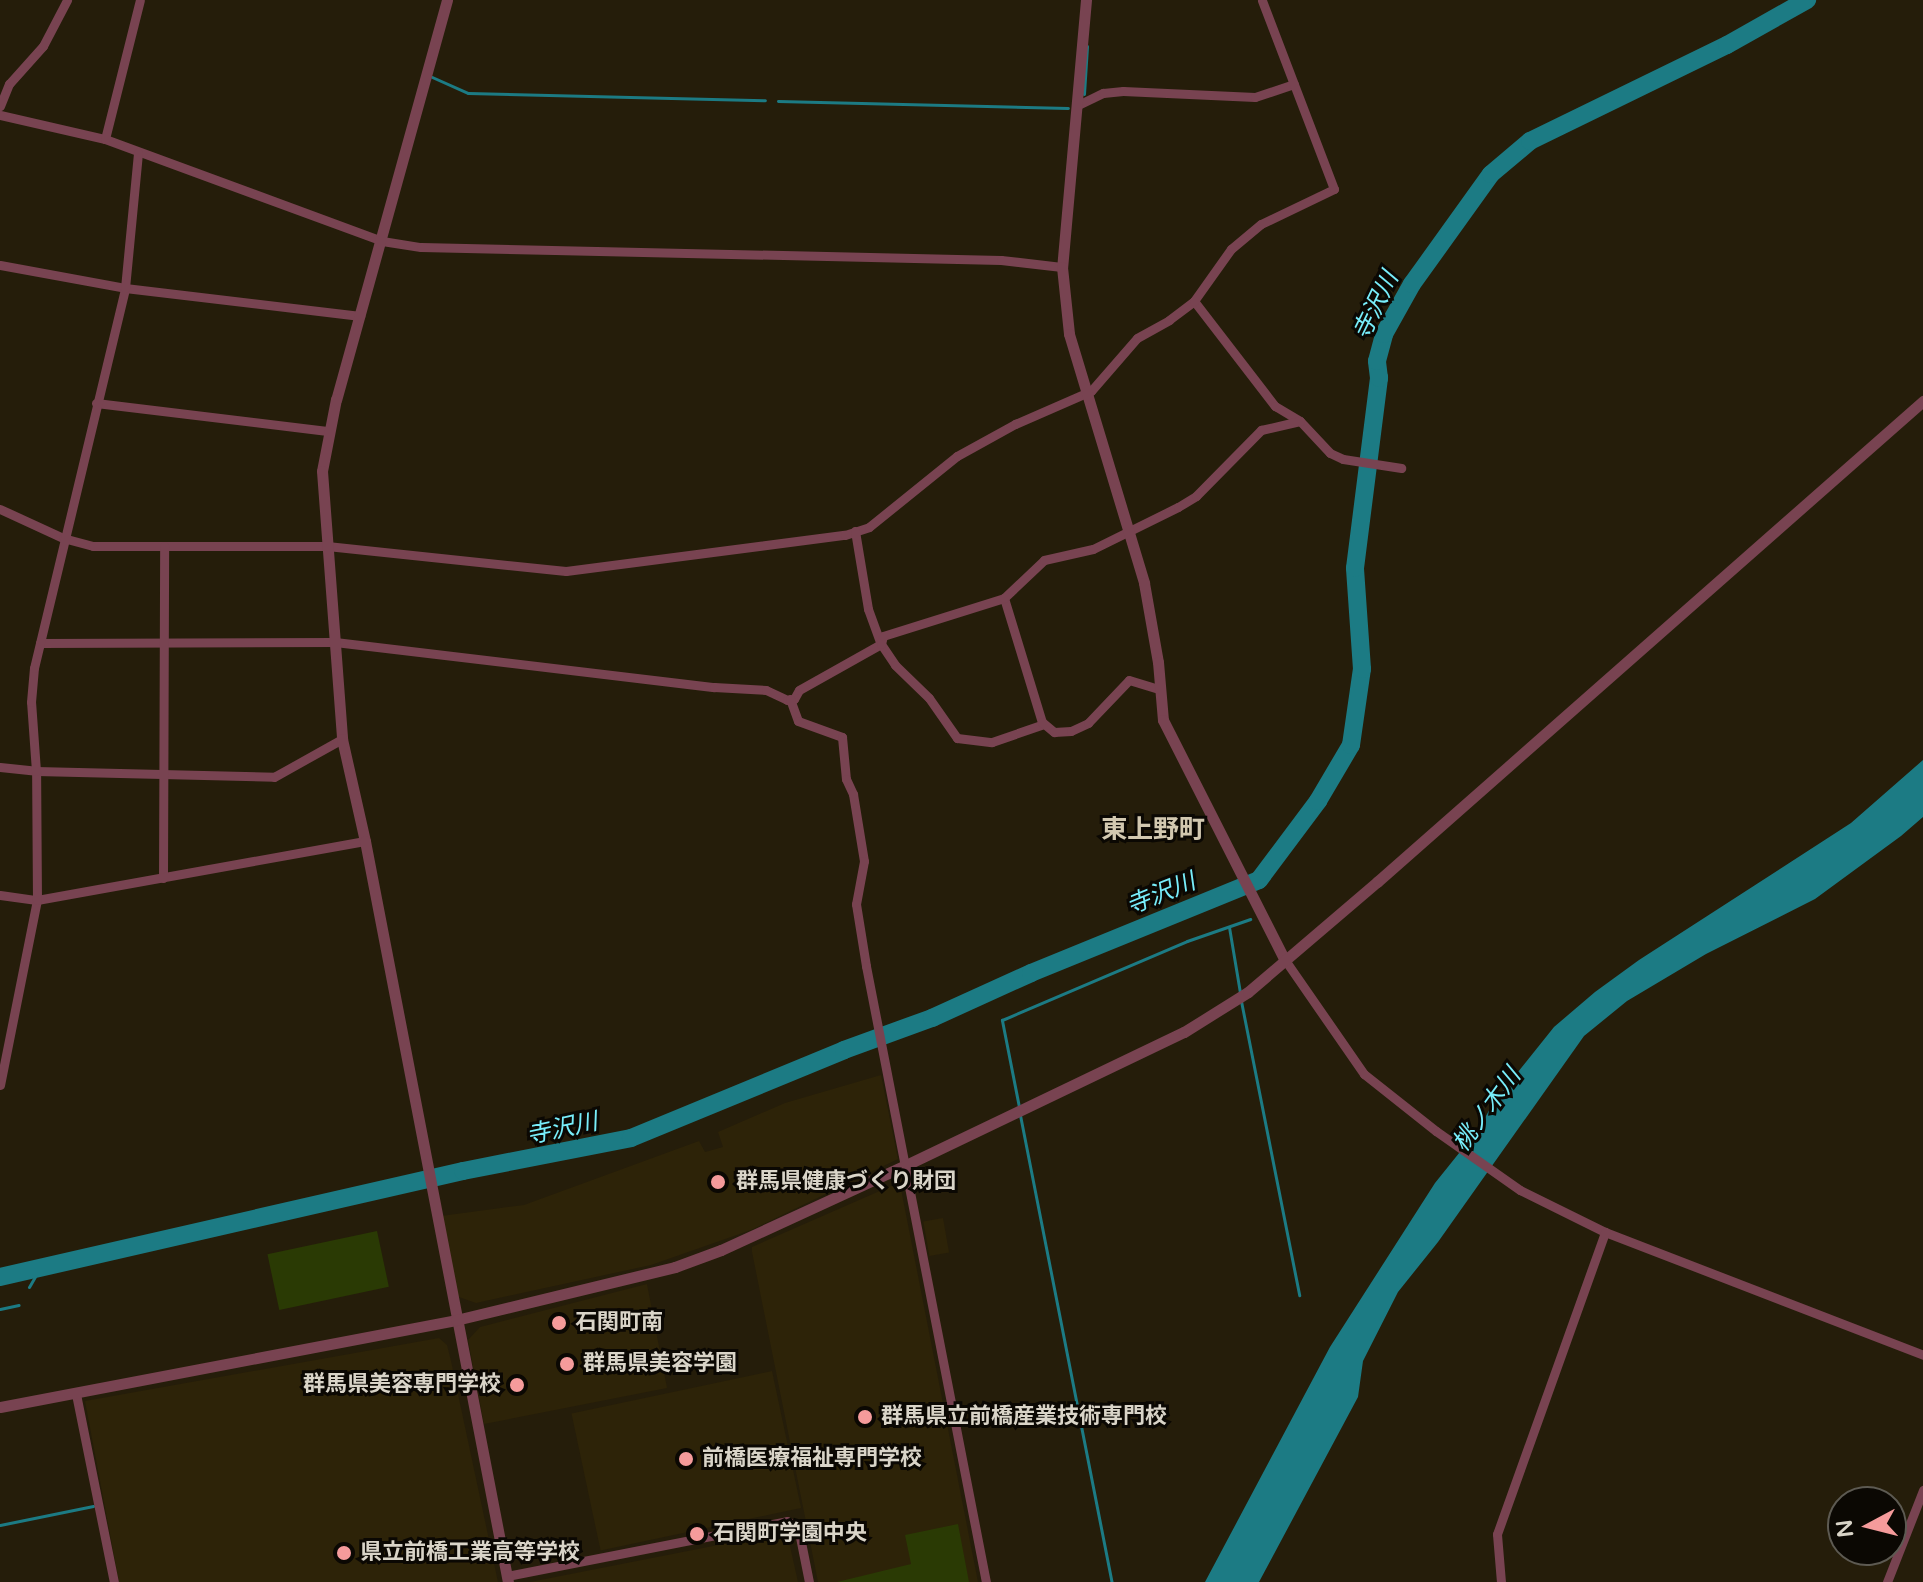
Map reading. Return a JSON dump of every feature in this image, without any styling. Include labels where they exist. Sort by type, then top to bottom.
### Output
[{"type":"street","points":[[0,106],[9,84],[43,46],[67,0]]},
{"type":"street","points":[[105,139],[140,0]]},
{"type":"street","points":[[447,0],[329,431],[322,471],[342,739],[365,841],[507,1579],[787,1521],[798,1527],[809,1582]]},
{"type":"street","points":[[1086,0],[1062,267],[1069,334],[1153,623],[1158,689],[1169,736],[1285,960],[1364,1074],[1436,1131],[1520,1190],[1605,1232],[1923,1355]]},
{"type":"street","points":[[0,509],[63,538],[93,546],[327,546],[566,571],[855,531],[884,516],[957,456],[1015,424],[1086,395],[1137,338],[1194,301],[1231,249],[1261,224],[1334,189],[1262,0]]},
{"type":"street","points":[[1076,106],[1103,93],[1123,91],[1255,97],[1294,84]]},
{"type":"street","points":[[0,115],[105,139],[382,241],[421,247],[1001,260],[1062,267]]},
{"type":"street","points":[[0,1085],[37,900],[36,771],[31,702],[40,643],[63,538],[125,288],[138,153]]},
{"type":"street","points":[[0,265],[125,288],[360,316]]},
{"type":"street","points":[[1194,301],[1275,406],[1300,421],[1330,453],[1343,459],[1396,467]]},
{"type":"street","points":[[0,1407],[456,1320],[675,1267],[721,1250],[904,1166],[1184,1032],[1232,1004],[1285,960],[1923,401]]},
{"type":"street","points":[[96,403],[329,431]]},
{"type":"street","points":[[790,699],[799,690],[881,644],[883,636],[1004,598],[1044,560],[1079,554],[1196,496],[1261,430],[1300,421]]},
{"type":"street","points":[[855,531],[868,609],[881,644],[895,665],[929,698],[957,738],[992,742],[1044,724]]},
{"type":"street","points":[[163,878],[164,546]]},
{"type":"street","points":[[1004,598],[1044,724],[1054,732],[1071,731],[1088,723],[1129,680],[1158,689]]},
{"type":"street","points":[[40,643],[335,642],[714,687],[766,690],[790,699],[798,721],[842,737],[846,779],[853,794],[864,861],[856,904],[986,1582]]},
{"type":"street","points":[[0,767],[36,771],[274,777],[342,739]]},
{"type":"street","points":[[0,895],[37,900],[365,841]]},
{"type":"street","points":[[1501,1582],[1497,1534],[1605,1232]]},
{"type":"street","points":[[76,1394],[114,1582]]},
{"type":"street","points":[[1887,1582],[1923,1490]]},
{"type":"shaded area","name":"群馬県健康づくり財団","points":[[881,1075],[898,1159],[751,1230],[651,1265],[476,1303],[456,1296],[441,1216],[524,1205],[699,1141],[705,1152],[723,1147],[718,1132],[785,1103]]},
{"type":"shaded area","name":"群馬県立前橋産業技術専門校","points":[[898,1183],[978,1582],[818,1582],[752,1247]]},
{"type":"shaded area","points":[[943,1218],[949,1252],[929,1256],[923,1221]]},
{"type":"shaded area","name":"群馬県美容学園","points":[[647,1284],[667,1388],[484,1424],[468,1340],[480,1327]]},
{"type":"shaded area","points":[[439,1338],[447,1345],[451,1361],[498,1582],[119,1582],[85,1401]]},
{"type":"shaded area","name":"前橋医療福祉専門学校","points":[[772,1371],[801,1508],[601,1551],[571,1414]]},
{"type":"shaded area","points":[[784,1532],[788,1537],[798,1582],[530,1582]]},
{"type":"green space","points":[[377,1231],[389,1287],[279,1310],[267,1254]]},
{"type":"green space","points":[[958,1524],[969,1582],[837,1582],[911,1564],[905,1535]]},
{"type":"water","points":[[1923,760],[1923,817],[1901,836],[1815,899],[1706,954],[1627,1001],[1584,1036],[1438,1242],[1398,1292],[1363,1361],[1358,1397],[1259,1582],[1205,1582],[1330,1347],[1435,1183],[1480,1127],[1493,1103],[1554,1027],[1639,960],[1851,823]]},
{"type":"waterway","name":"寺沢川","points":[[0,1277],[463,1171],[631,1138],[844,1050],[932,1018],[1031,973],[1259,880],[1318,801],[1351,745],[1362,669],[1355,568],[1379,378],[1377,361],[1384,334],[1412,284],[1491,174],[1530,141],[1727,45],[1807,0]]},
{"type":"waterway","points":[[1084,94],[1087,46]]},
{"type":"waterway","points":[[432,77],[468,93],[765,100]]},
{"type":"waterway","points":[[778,101],[1068,108]]},
{"type":"waterway","points":[[1019,1107],[1002,1020],[1187,941],[1250,919]]},
{"type":"waterway","points":[[1229,927],[1240,993]]},
{"type":"waterway","points":[[1241,1001],[1299,1295]]},
{"type":"waterway","points":[[1020,1115],[1112,1582]]},
{"type":"waterway","points":[[29,1287],[40,1268]]},
{"type":"waterway","points":[[0,1309],[19,1305]]},
{"type":"waterway","points":[[0,1525],[93,1506]]},
{"type":"place","name":"群馬県健康づくり財団","points":[[718,1182]]},
{"type":"place","name":"石関町南","points":[[559,1323]]},
{"type":"place","name":"群馬県美容学園","points":[[567,1364]]},
{"type":"place","name":"群馬県美容専門学校","points":[[517,1385]]},
{"type":"place","name":"群馬県立前橋産業技術専門校","points":[[865,1417]]},
{"type":"place","name":"前橋医療福祉専門学校","points":[[686,1459]]},
{"type":"place","name":"石関町学園中央","points":[[697,1534]]},
{"type":"place","name":"県立前橋工業高等学校","points":[[344,1553]]},
{"type":"district","name":"東上野町","points":[[1153,830]]},
{"type":"water label","name":"桃ノ木川","points":[[1487,1110]]}]
